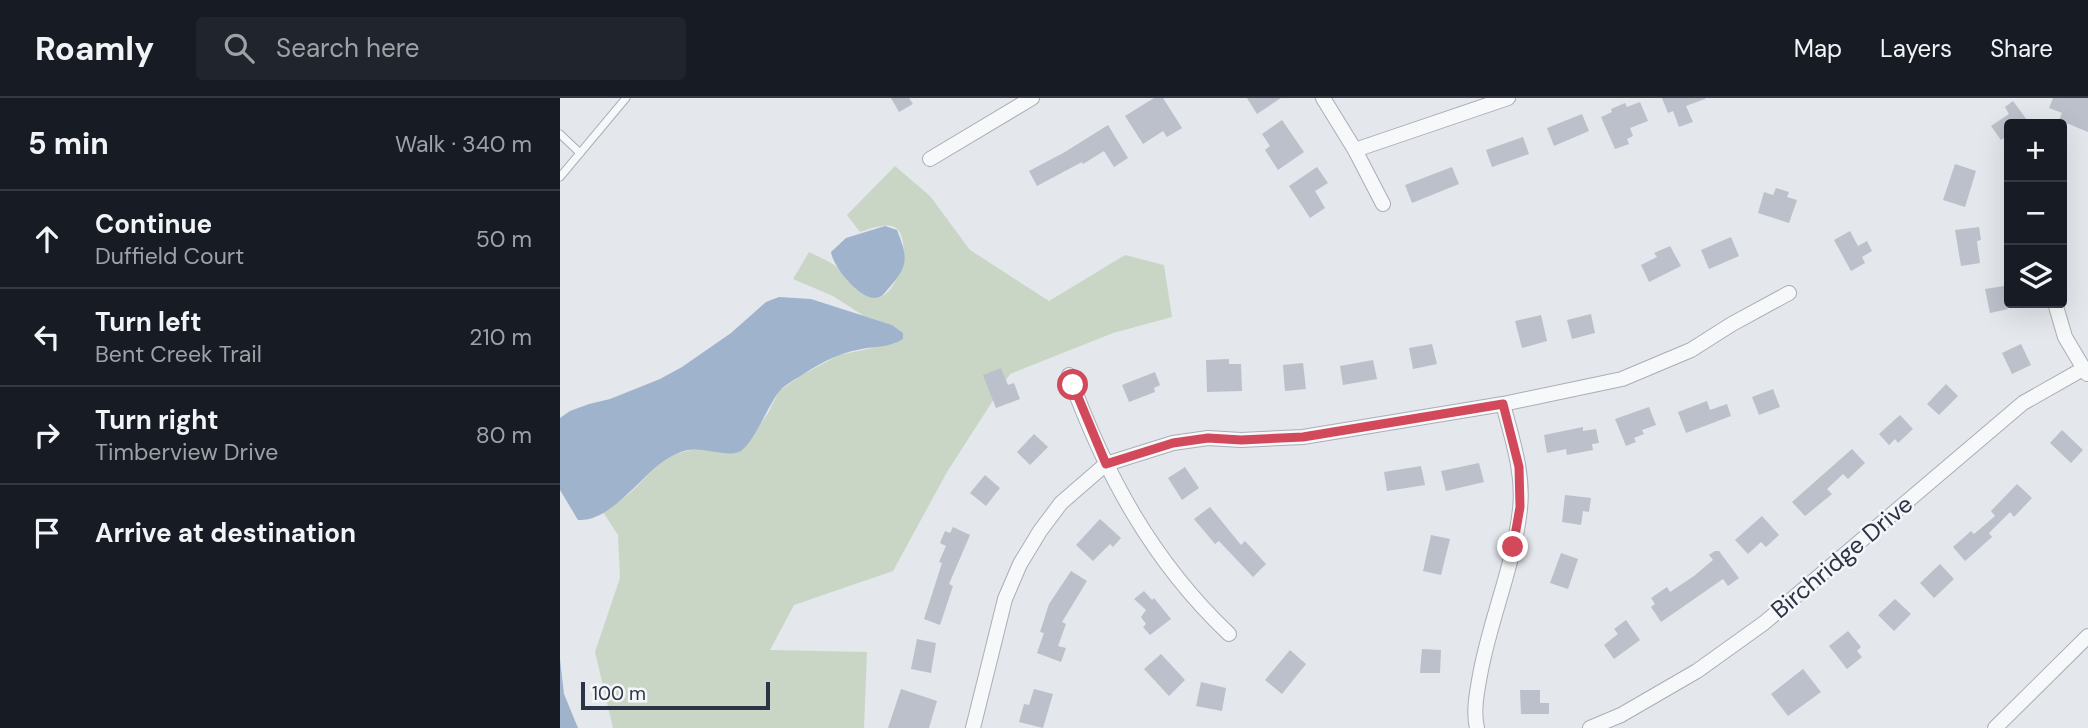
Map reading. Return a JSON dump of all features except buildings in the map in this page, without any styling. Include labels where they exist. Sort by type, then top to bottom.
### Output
[{"type":"street","points":[[930,159],[1032,98]]},
{"type":"street","points":[[1323,98],[1355,150],[1383,204]]},
{"type":"street","points":[[1355,150],[1508,98]]},
{"type":"street","points":[[973,728],[1005,599],[1020,564],[1060,503],[1106,464],[1173,443],[1208,438],[1241,440],[1303,437],[1503,404],[1622,379],[1690,350],[1789,293]]},
{"type":"street","points":[[2056,308],[2065,337],[2085,372]]},
{"type":"street","name":"Birchridge Drive","points":[[1590,728],[1621,715],[1697,671],[1764,622],[2023,403],[2085,372]]},
{"type":"street","points":[[1069,375],[1106,464],[1161,560],[1229,634]]},
{"type":"street","points":[[1476,728],[1477,691],[1482,660],[1513,547],[1520,507],[1519,467],[1503,404]]},
{"type":"street","points":[[1995,728],[2088,636]]},
{"type":"lane","points":[[560,177],[626,98]]},
{"type":"lane","points":[[560,134],[580,153]]},
{"type":"green space","points":[[895,166],[930,196],[970,250],[1049,301],[1125,255],[1164,265],[1172,317],[1113,333],[1010,374],[947,472],[893,571],[794,605],[770,650],[867,652],[864,728],[613,728],[595,652],[620,578],[618,535],[603,512],[630,493],[662,462],[678,454],[694,450],[741,451],[768,413],[779,391],[802,375],[839,355],[896,343],[903,333],[892,325],[864,316],[833,296],[793,279],[809,252],[834,265],[856,287],[871,297],[880,297],[889,291],[901,268],[903,241],[899,231],[888,226],[860,232],[847,215]]},
{"type":"water","points":[[885,226],[897,230],[905,255],[903,268],[882,295],[868,297],[847,280],[836,265],[831,252],[846,238]]},
{"type":"water","points":[[779,297],[811,299],[892,325],[903,333],[903,339],[842,354],[820,364],[782,388],[741,451],[730,453],[694,449],[678,453],[654,468],[613,507],[590,519],[578,520],[560,490],[560,418],[570,411],[610,399],[682,367],[731,333],[766,302]]},
{"type":"water","points":[[560,659],[564,694],[578,728],[560,728]]},
{"type":"route","points":[[1073,385],[1106,464],[1173,443],[1208,438],[1268,440],[1303,437],[1503,404],[1519,467],[1520,507],[1513,547]]}]
